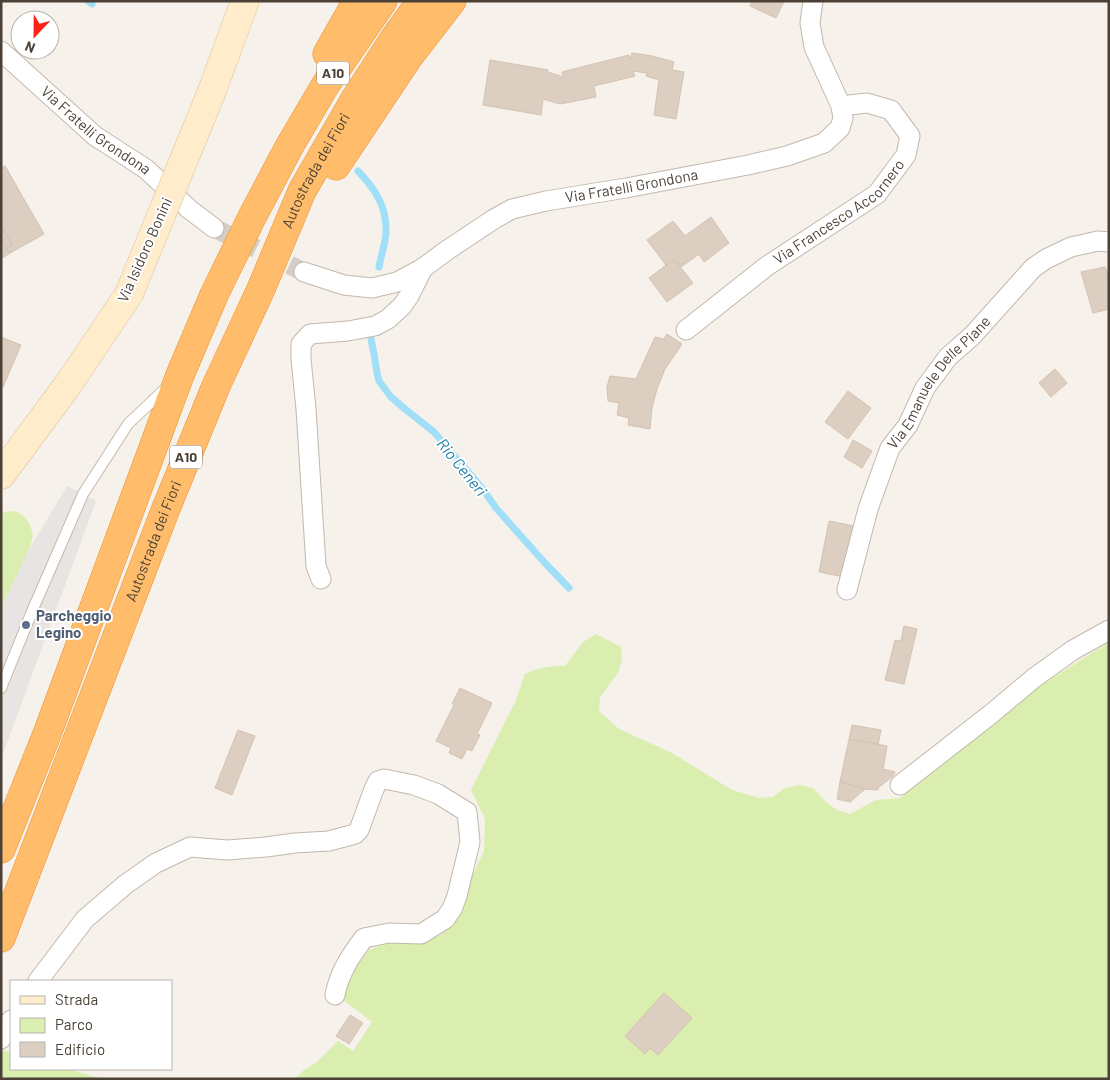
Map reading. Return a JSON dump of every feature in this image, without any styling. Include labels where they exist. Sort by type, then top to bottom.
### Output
[{"type":"highway","name":"A10","points":[[289,147],[319,68],[357,1]]},
{"type":"highway","name":"Autostrada dei Fiori","points":[[1,849],[47,734],[180,375],[214,295],[289,147],[326,84],[383,1]]},
{"type":"highway","name":"Autostrada dei Fiori","points":[[1,938],[164,511],[216,386],[261,289],[302,191],[355,99],[421,1]]},
{"type":"highway","name":"A10","points":[[261,289],[330,175],[408,58],[452,1]]},
{"type":"street","name":"Via Isidoro Bonini","points":[[1,475],[67,386],[130,294],[212,91],[245,1]]},
{"type":"street","points":[[813,1],[810,23],[814,48],[841,106]]},
{"type":"street","name":"Via Fratelli Grondona","points":[[1,51],[95,136],[146,169],[189,209],[214,228]]},
{"type":"street","name":"Via Francesco Accornero","points":[[686,330],[767,266],[877,194],[906,154],[910,136],[891,110],[867,103],[841,106]]},
{"type":"street","name":"Via Fratelli Grondona","points":[[304,272],[344,286],[372,288],[397,282],[423,268],[494,219],[512,210],[546,201],[748,165],[787,156],[824,143],[840,128],[843,118],[841,106]]},
{"type":"street","name":"Via Emanuele Delle Piane","points":[[847,590],[868,509],[890,448],[908,425],[925,388],[948,357],[972,336],[1033,268],[1046,259],[1071,247],[1098,241],[1109,242]]},
{"type":"street","points":[[321,579],[316,566],[301,344],[310,334],[348,331],[375,326],[388,319],[402,306],[409,296],[423,268]]},
{"type":"street","points":[[900,784],[991,714],[1034,678],[1073,650],[1109,630]]},
{"type":"street","points":[[39,980],[85,919],[126,884],[156,863],[190,847],[227,850],[330,841],[347,837],[359,830],[374,789],[378,781],[384,779],[414,785],[438,794],[466,812],[470,842],[452,909],[444,919],[421,934],[390,933],[364,938],[351,954],[337,982],[335,995]]},
{"type":"street","points":[[1,1039],[10,1022]]},
{"type":"lane","points":[[1,688],[83,494],[128,424],[180,375]]},
{"type":"green space","points":[[15,511],[24,516],[30,525],[33,535],[30,548],[1,607],[1,514]]},
{"type":"green space","points":[[596,634],[621,647],[622,660],[618,673],[600,697],[599,711],[619,729],[672,753],[732,790],[759,798],[773,797],[785,788],[800,785],[813,788],[826,802],[837,810],[850,814],[876,800],[900,798],[1037,688],[1109,642],[1109,1079],[295,1079],[304,1070],[317,1062],[338,1041],[353,1051],[372,1022],[342,999],[352,973],[369,950],[382,945],[440,936],[484,851],[485,819],[471,790],[516,700],[525,674],[545,667],[565,666],[583,642]]},
{"type":"green space","points":[[3,1050],[10,1053],[10,1070],[72,1070],[103,1079],[1,1079],[1,1053]]},
{"type":"shaded area","name":"Parcheggio Legino","points":[[67,486],[96,501],[1,759],[1,607],[30,548]]},
{"type":"building","points":[[752,1],[784,1],[776,18],[750,6]]},
{"type":"building","points":[[632,53],[674,62],[672,70],[684,72],[676,119],[654,115],[659,80],[646,76],[647,73],[633,71],[635,76],[594,86],[596,97],[560,104],[543,99],[541,115],[483,105],[490,60],[548,70],[548,72],[563,77],[562,72],[629,55],[630,60]]},
{"type":"building","points":[[5,166],[44,234],[10,253],[6,248],[12,244],[1,227],[1,168]]},
{"type":"building","points":[[711,217],[729,243],[704,262],[699,254],[681,267],[674,259],[666,265],[647,240],[673,221],[685,236]]},
{"type":"building","points":[[1,227],[12,244],[6,248],[10,253],[1,259]]},
{"type":"building","points":[[674,259],[693,283],[667,302],[649,278]]},
{"type":"building","points":[[1105,267],[1109,278],[1109,309],[1093,313],[1081,272]]},
{"type":"building","points":[[667,334],[682,344],[665,369],[657,389],[652,408],[650,429],[628,425],[629,418],[617,415],[619,403],[608,401],[607,387],[610,376],[636,379],[655,337],[664,339]]},
{"type":"building","points":[[1,337],[21,345],[3,387],[1,386]]},
{"type":"building","points":[[1055,369],[1067,383],[1051,397],[1039,383]]},
{"type":"building","points":[[848,391],[871,408],[848,439],[825,422]]},
{"type":"building","points":[[853,440],[872,451],[862,468],[844,457]]},
{"type":"building","points":[[829,521],[854,526],[844,577],[819,572]]},
{"type":"building","points":[[904,626],[917,629],[904,684],[885,680],[895,640],[901,641]]},
{"type":"building","points":[[460,688],[492,703],[477,734],[480,735],[472,751],[467,749],[462,759],[449,753],[451,748],[436,741],[454,705],[452,704]]},
{"type":"building","points":[[852,725],[881,730],[878,745],[849,739]]},
{"type":"building","points":[[238,730],[255,736],[232,795],[215,788]]},
{"type":"building","points":[[849,739],[887,746],[883,769],[895,772],[878,790],[865,789],[840,782]]},
{"type":"building","points":[[840,782],[865,789],[850,802],[837,799]]},
{"type":"building","points":[[664,993],[692,1018],[658,1055],[650,1048],[645,1054],[625,1036]]},
{"type":"building","points":[[350,1015],[363,1023],[349,1044],[336,1036]]},
{"type":"waterway","name":"Rio Ceneri","points":[[88,1],[92,4]]},
{"type":"waterway","name":"Rio Ceneri","points":[[358,171],[375,191],[382,206],[386,223],[385,241],[379,267]]},
{"type":"waterway","name":"Rio Ceneri","points":[[371,339],[379,381],[391,397],[434,432],[482,488],[496,508],[569,588]]},
{"type":"tunnel","points":[[214,228],[304,272]]},
{"type":"place","name":"Parcheggio Legino","points":[[26,625]]}]
